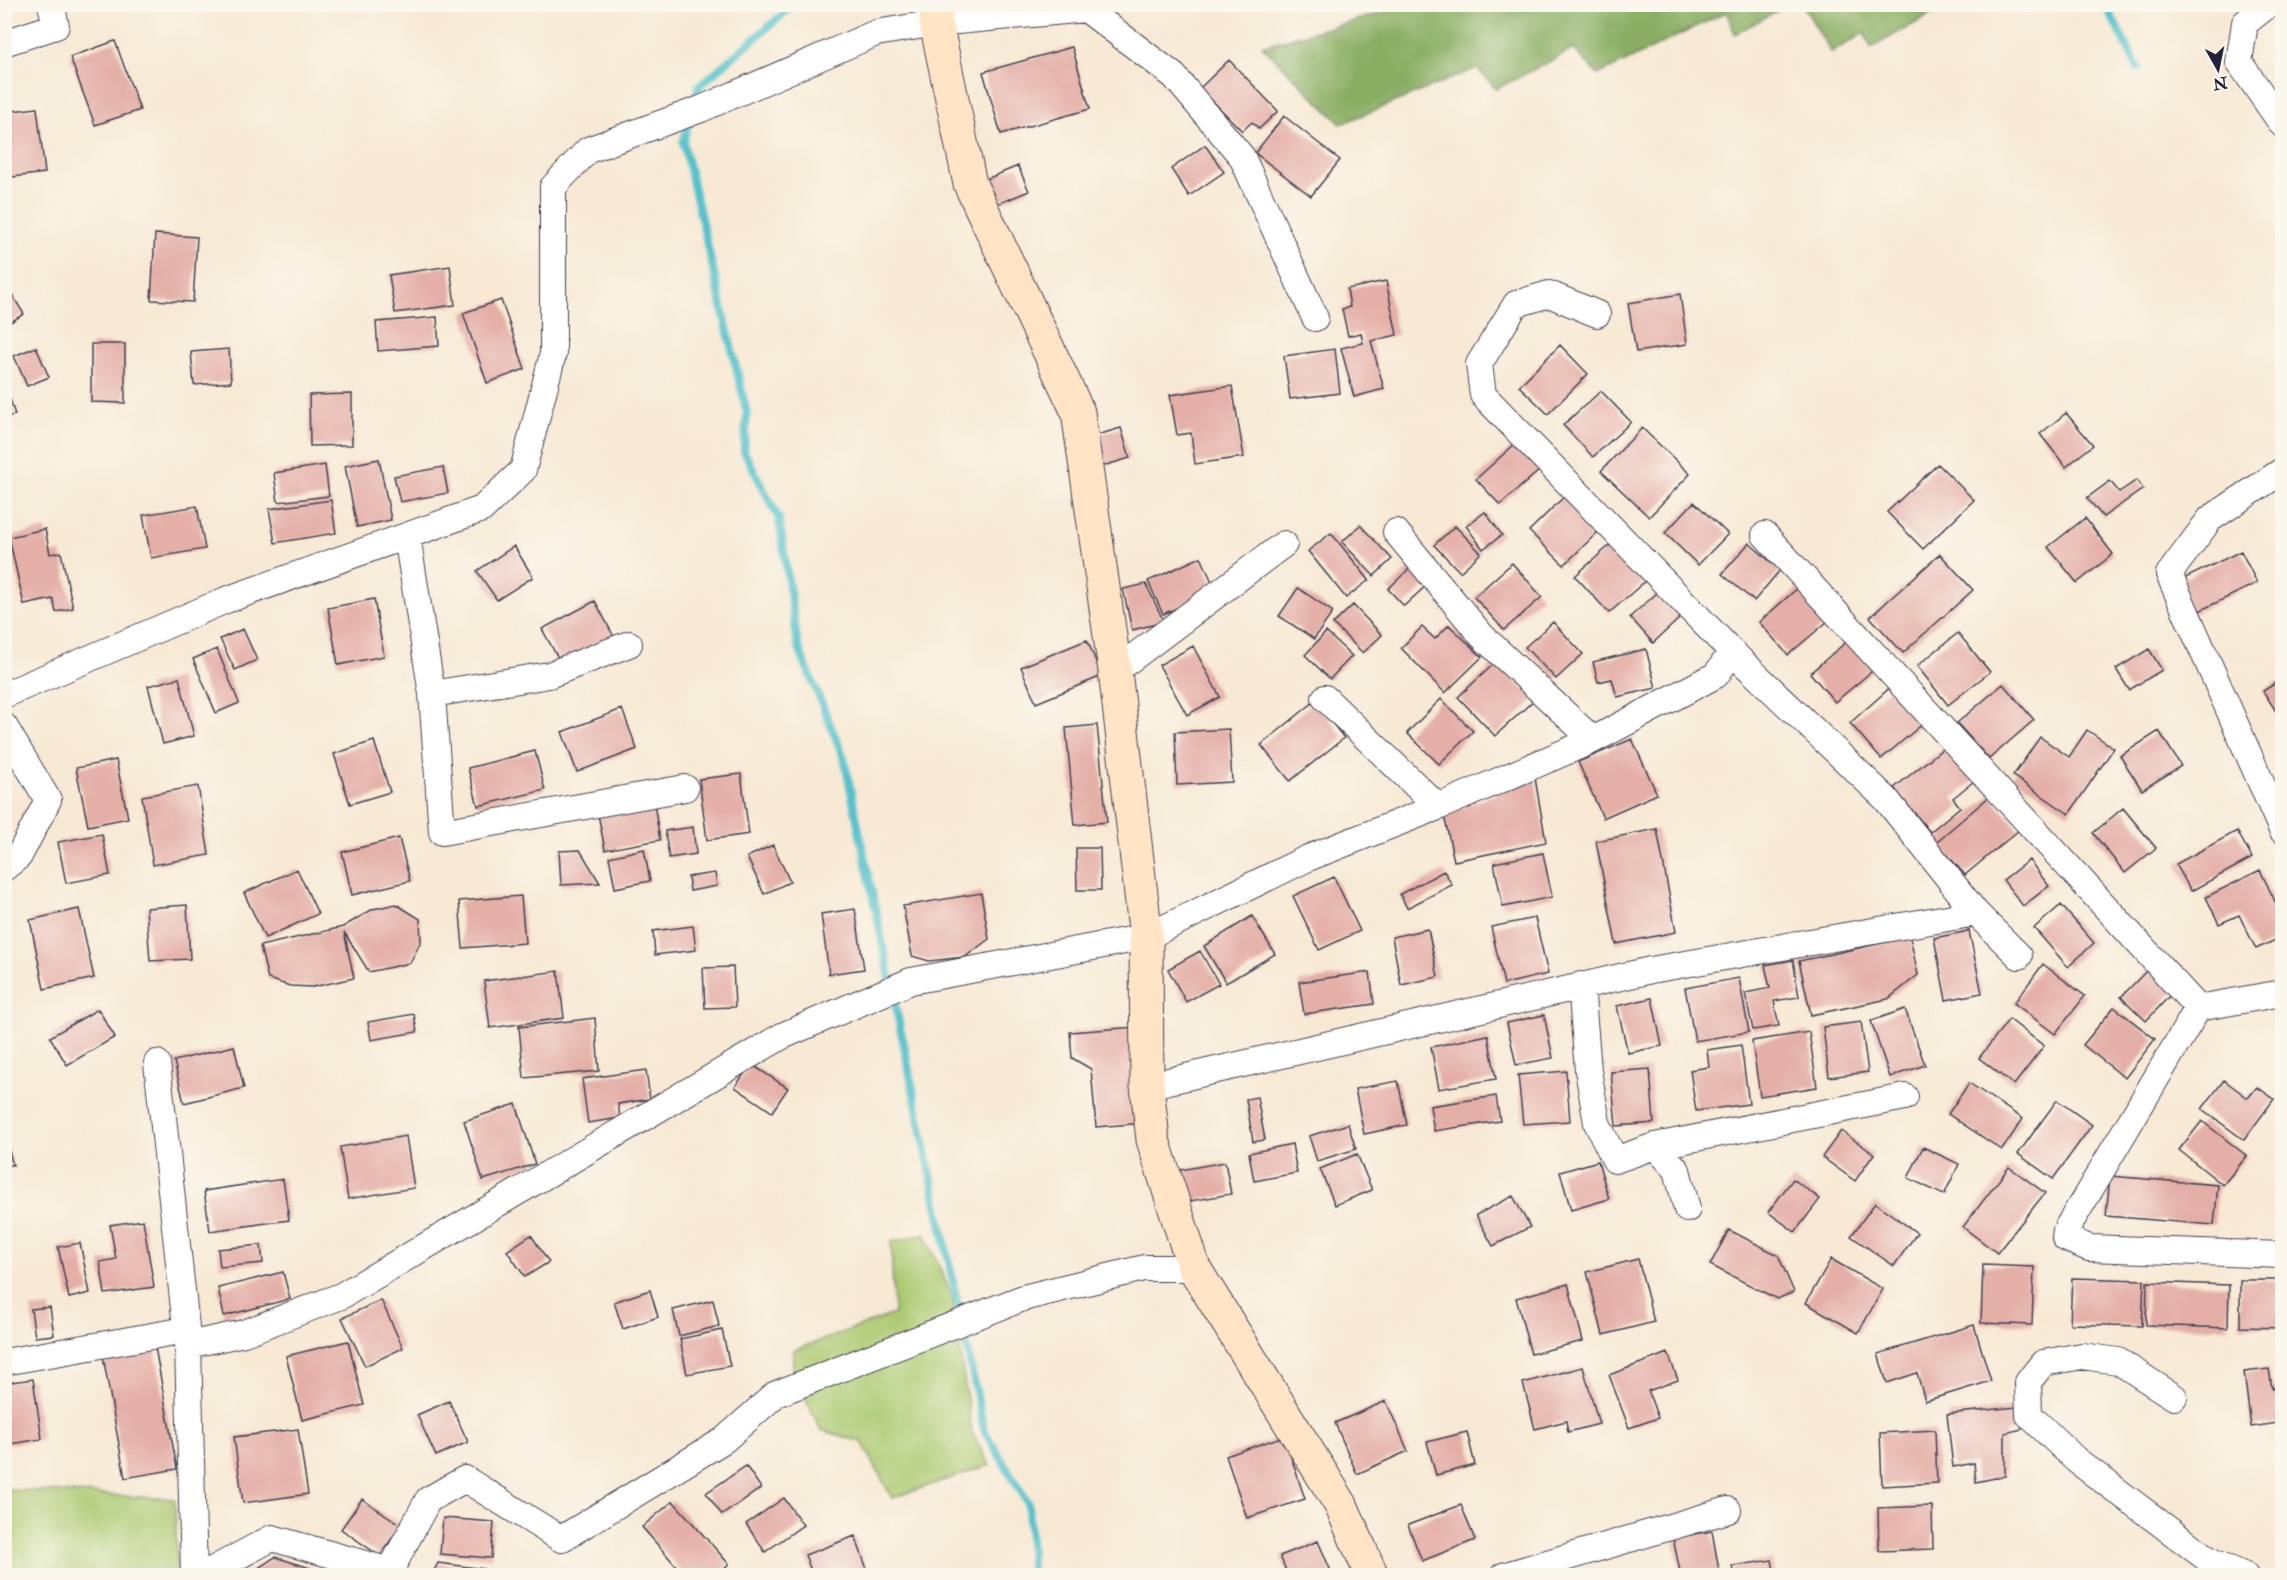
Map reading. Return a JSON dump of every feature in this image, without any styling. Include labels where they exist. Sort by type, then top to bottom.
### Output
[{"type":"street","points":[[4,43],[56,26],[51,4]]},
{"type":"street","points":[[2269,4],[2245,23],[2239,62],[2283,124]]},
{"type":"street","points":[[4,695],[226,600],[482,509],[523,470],[553,354],[553,187],[588,150],[691,112],[876,33],[936,14],[1090,7],[1174,76],[1242,157],[1315,318]]},
{"type":"street","points":[[936,14],[970,184],[1078,412],[1115,671],[1146,937],[1148,1086],[1153,1140],[1194,1268],[1341,1505],[1372,1575]]},
{"type":"street","points":[[1597,315],[1549,294],[1516,304],[1479,364],[1483,395],[1732,652],[1886,799],[1976,913],[2019,956]]},
{"type":"street","points":[[2283,471],[2210,519],[2169,574],[2283,830]]},
{"type":"street","points":[[1396,532],[1482,636],[1593,740]]},
{"type":"street","points":[[1765,535],[2198,1008]]},
{"type":"street","points":[[407,536],[432,694],[442,832],[685,788]]},
{"type":"street","points":[[1115,671],[1284,544]]},
{"type":"street","points":[[432,694],[549,675],[629,644]]},
{"type":"street","points":[[4,1362],[187,1338],[244,1333],[341,1296],[793,1031],[911,981],[1146,937],[1308,858],[1438,807],[1593,740],[1716,675],[1732,652]]},
{"type":"street","points":[[1325,698],[1438,807]]},
{"type":"street","points":[[4,726],[48,800],[19,856],[4,868]]},
{"type":"street","points":[[1148,1086],[1581,985],[1976,913]]},
{"type":"street","points":[[1581,985],[1588,1070],[1597,1123],[1615,1160],[1654,1146],[1905,1097]]},
{"type":"street","points":[[2283,993],[2198,1008],[2066,1230],[2065,1238],[2089,1248],[2283,1255]]},
{"type":"street","points":[[157,1063],[187,1338],[195,1575]]},
{"type":"street","points":[[1654,1146],[1677,1170],[1687,1209]]},
{"type":"street","points":[[201,1575],[272,1538],[390,1571],[428,1500],[465,1479],[561,1539],[724,1440],[776,1394],[1023,1298],[1144,1268],[1194,1268]]},
{"type":"street","points":[[2174,1397],[2118,1362],[2082,1356],[2043,1363],[2028,1382],[2029,1415],[2076,1460],[2209,1560],[2245,1575]]},
{"type":"street","points":[[1503,1575],[1728,1510]]},
{"type":"green space","points":[[1401,4],[1788,5],[1735,34],[1726,12],[1598,75],[1574,49],[1496,89],[1477,68],[1341,124],[1262,46],[1389,11]]},
{"type":"green space","points":[[1803,5],[1948,5],[1871,48],[1864,33],[1831,53]]},
{"type":"green space","points":[[925,1234],[952,1296],[972,1433],[990,1465],[892,1498],[862,1442],[821,1430],[792,1371],[794,1350],[894,1314],[891,1242]]},
{"type":"green space","points":[[5,1489],[175,1499],[177,1575],[60,1575],[60,1570],[5,1567]]},
{"type":"building","points":[[115,41],[140,110],[95,125],[70,57]]},
{"type":"building","points":[[1072,47],[1090,109],[1001,134],[983,72]]},
{"type":"building","points":[[1229,60],[1278,111],[1259,129],[1252,122],[1242,131],[1200,88]]},
{"type":"building","points":[[37,108],[45,173],[4,178],[4,112]]},
{"type":"building","points":[[1284,116],[1340,160],[1311,196],[1255,153]]},
{"type":"building","points":[[1205,145],[1224,172],[1189,196],[1171,169]]},
{"type":"building","points":[[1018,166],[1029,191],[988,208],[977,183]]},
{"type":"building","points":[[155,234],[197,237],[193,302],[151,300]]},
{"type":"building","points":[[450,266],[455,305],[395,313],[389,275]]},
{"type":"building","points":[[1386,281],[1397,335],[1371,341],[1384,389],[1354,397],[1341,348],[1363,343],[1361,333],[1348,336],[1342,309],[1350,307],[1347,289]]},
{"type":"building","points":[[4,282],[24,314],[4,326]]},
{"type":"building","points":[[1680,294],[1687,344],[1636,352],[1628,303]]},
{"type":"building","points":[[501,300],[525,369],[487,383],[463,313]]},
{"type":"building","points":[[437,317],[439,346],[378,351],[376,322]]},
{"type":"building","points":[[91,344],[125,344],[125,403],[91,402]]},
{"type":"building","points":[[1560,345],[1588,374],[1548,414],[1519,386]]},
{"type":"building","points":[[36,347],[49,377],[27,386],[14,356]]},
{"type":"building","points":[[229,349],[231,382],[194,385],[191,352]]},
{"type":"building","points":[[1335,349],[1340,393],[1290,399],[1284,356]]},
{"type":"building","points":[[4,380],[15,415],[4,418]]},
{"type":"building","points":[[1232,386],[1244,457],[1195,464],[1191,433],[1177,435],[1170,395]]},
{"type":"building","points":[[1601,391],[1631,422],[1593,457],[1563,425]]},
{"type":"building","points":[[352,394],[352,445],[310,446],[309,395]]},
{"type":"building","points":[[2066,413],[2093,445],[2066,467],[2040,434]]},
{"type":"building","points":[[1121,428],[1130,458],[1099,467],[1090,437]]},
{"type":"building","points":[[1642,428],[1690,474],[1649,517],[1601,471]]},
{"type":"building","points":[[1517,442],[1541,469],[1500,505],[1476,479]]},
{"type":"building","points":[[379,459],[391,520],[357,527],[345,466]]},
{"type":"building","points":[[1938,464],[1974,500],[1923,549],[1887,512]]},
{"type":"building","points":[[325,465],[329,496],[278,502],[274,473]]},
{"type":"building","points":[[443,467],[448,493],[400,502],[394,476]]},
{"type":"building","points":[[2137,480],[2143,489],[2103,517],[2087,498],[2110,481],[2119,492]]},
{"type":"building","points":[[1569,492],[1604,526],[1564,565],[1529,531]]},
{"type":"building","points":[[331,500],[336,533],[275,543],[269,509]]},
{"type":"building","points":[[1694,502],[1728,534],[1698,565],[1665,533]]},
{"type":"building","points":[[197,506],[205,549],[151,558],[143,515]]},
{"type":"building","points":[[1485,512],[1502,535],[1483,549],[1466,526]]},
{"type":"building","points":[[2085,518],[2113,554],[2077,583],[2048,547]]},
{"type":"building","points":[[1360,525],[1392,559],[1374,576],[1342,542]]},
{"type":"building","points":[[1455,526],[1481,553],[1460,572],[1434,545]]},
{"type":"building","points":[[45,529],[50,554],[61,552],[73,608],[56,612],[53,599],[24,605],[9,537]]},
{"type":"building","points":[[1331,533],[1369,580],[1346,598],[1308,551]]},
{"type":"building","points":[[1618,538],[1651,576],[1609,613],[1575,576]]},
{"type":"building","points":[[1749,543],[1780,570],[1754,601],[1722,574]]},
{"type":"building","points":[[514,546],[533,577],[497,600],[477,571]]},
{"type":"building","points":[[2241,551],[2257,583],[2191,615],[2175,583]]},
{"type":"building","points":[[1940,554],[1973,590],[1903,653],[1870,617]]},
{"type":"building","points":[[1201,557],[1216,591],[1163,614],[1148,581]]},
{"type":"building","points":[[1512,563],[1542,597],[1504,630],[1474,597]]},
{"type":"building","points":[[1413,565],[1430,582],[1404,606],[1388,589]]},
{"type":"building","points":[[1146,584],[1164,622],[1132,630],[1123,589]]},
{"type":"building","points":[[1799,587],[1828,621],[1788,655],[1759,622]]},
{"type":"building","points":[[1298,588],[1333,612],[1314,639],[1279,616]]},
{"type":"building","points":[[1658,592],[1681,617],[1653,643],[1630,617]]},
{"type":"building","points":[[374,599],[384,656],[338,665],[328,608]]},
{"type":"building","points":[[595,601],[614,637],[562,665],[542,629]]},
{"type":"building","points":[[1353,605],[1382,635],[1363,653],[1333,624]]},
{"type":"building","points":[[1553,622],[1583,654],[1556,679],[1525,647]]},
{"type":"building","points":[[1449,625],[1482,657],[1445,693],[1401,648],[1422,627],[1435,639]]},
{"type":"building","points":[[243,629],[257,660],[235,670],[220,639]]},
{"type":"building","points":[[1326,632],[1352,656],[1330,679],[1305,655]]},
{"type":"building","points":[[1958,633],[1990,672],[1948,705],[1917,666]]},
{"type":"building","points":[[1852,637],[1877,667],[1835,702],[1810,673]]},
{"type":"building","points":[[1087,640],[1102,676],[1036,703],[1021,667]]},
{"type":"building","points":[[1193,646],[1220,697],[1187,715],[1159,665]]},
{"type":"building","points":[[217,649],[239,703],[216,713],[193,659]]},
{"type":"building","points":[[1646,649],[1656,688],[1617,697],[1612,679],[1598,682],[1593,662]]},
{"type":"building","points":[[2149,649],[2162,670],[2129,690],[2116,669]]},
{"type":"building","points":[[1497,661],[1534,700],[1495,736],[1458,697]]},
{"type":"building","points":[[179,678],[194,736],[163,744],[148,686]]},
{"type":"building","points":[[2282,679],[2282,714],[2279,716],[2263,691]]},
{"type":"building","points":[[2003,684],[2034,720],[1989,759],[1957,723]]},
{"type":"building","points":[[1893,685],[1925,722],[1881,759],[1850,723]]},
{"type":"building","points":[[1441,699],[1473,731],[1439,764],[1407,733]]},
{"type":"building","points":[[1315,701],[1344,738],[1290,781],[1261,745]]},
{"type":"building","points":[[622,709],[637,749],[577,772],[562,732]]},
{"type":"building","points":[[1097,725],[1107,822],[1075,825],[1066,728]]},
{"type":"building","points":[[1229,729],[1232,782],[1177,785],[1175,732]]},
{"type":"building","points":[[2087,730],[2114,748],[2069,814],[2013,776],[2040,737],[2069,757]]},
{"type":"building","points":[[2159,731],[2181,766],[2142,790],[2120,756]]},
{"type":"building","points":[[1632,739],[1657,794],[1603,818],[1578,762]]},
{"type":"building","points":[[374,741],[390,792],[350,804],[334,754]]},
{"type":"building","points":[[1951,742],[1979,777],[1953,798],[1960,807],[1930,832],[1894,788]]},
{"type":"building","points":[[535,751],[545,790],[478,806],[468,768]]},
{"type":"building","points":[[116,760],[128,818],[88,826],[76,768]]},
{"type":"building","points":[[741,774],[749,834],[707,840],[699,779]]},
{"type":"building","points":[[1535,778],[1546,842],[1454,861],[1444,815]]},
{"type":"building","points":[[198,786],[209,855],[153,865],[142,796]]},
{"type":"building","points":[[1990,796],[2019,830],[1965,875],[1936,842]]},
{"type":"building","points":[[654,804],[660,840],[605,850],[598,814]]},
{"type":"building","points":[[2123,808],[2156,848],[2125,873],[2093,833]]},
{"type":"building","points":[[693,827],[696,854],[669,858],[665,831]]},
{"type":"building","points":[[1657,829],[1676,932],[1616,944],[1596,841]]},
{"type":"building","points":[[2237,831],[2252,858],[2191,891],[2176,864]]},
{"type":"building","points":[[102,834],[110,875],[66,883],[58,842]]},
{"type":"building","points":[[399,838],[410,881],[352,895],[342,852]]},
{"type":"building","points":[[773,845],[790,882],[764,894],[747,857]]},
{"type":"building","points":[[1076,848],[1100,848],[1101,890],[1077,890]]},
{"type":"building","points":[[644,849],[650,881],[615,888],[609,857]]},
{"type":"building","points":[[580,850],[600,883],[561,885],[559,851]]},
{"type":"building","points":[[1543,853],[1552,897],[1503,907],[1494,863]]},
{"type":"building","points":[[2029,860],[2049,886],[2023,906],[2003,880]]},
{"type":"building","points":[[297,869],[318,914],[265,938],[244,893]]},
{"type":"building","points":[[2260,870],[2282,916],[2282,937],[2256,949],[2239,915],[2219,924],[2206,897]]},
{"type":"building","points":[[1444,871],[1452,885],[1407,908],[1400,894]]},
{"type":"building","points":[[715,873],[717,886],[690,891],[688,877]]},
{"type":"building","points":[[1334,877],[1360,931],[1319,950],[1293,896]]},
{"type":"building","points":[[981,893],[989,939],[965,957],[929,961],[912,956],[903,906]]},
{"type":"building","points":[[521,896],[525,943],[463,948],[459,901]]},
{"type":"building","points":[[396,904],[420,919],[421,941],[410,963],[369,972],[344,932],[354,978],[313,987],[290,986],[268,979],[260,946],[343,927],[373,909]]},
{"type":"building","points":[[187,905],[190,959],[150,961],[146,908]]},
{"type":"building","points":[[2061,905],[2094,943],[2068,967],[2034,928]]},
{"type":"building","points":[[79,909],[94,978],[44,989],[30,920]]},
{"type":"building","points":[[855,909],[864,969],[829,974],[821,914]]},
{"type":"building","points":[[1252,916],[1275,954],[1226,983],[1204,946]]},
{"type":"building","points":[[1535,918],[1548,974],[1504,984],[1491,927]]},
{"type":"building","points":[[693,926],[696,950],[655,955],[653,931]]},
{"type":"building","points":[[1428,929],[1438,977],[1401,985],[1392,937]]},
{"type":"building","points":[[1969,931],[1982,993],[1946,1000],[1934,938]]},
{"type":"building","points":[[1910,937],[1918,975],[1888,999],[1811,1015],[1799,961]]},
{"type":"building","points":[[1200,951],[1219,984],[1186,1002],[1168,969]]},
{"type":"building","points":[[1793,960],[1799,997],[1774,1001],[1779,1026],[1753,1030],[1745,993],[1770,988],[1765,965]]},
{"type":"building","points":[[2043,964],[2085,996],[2055,1034],[2014,1003]]},
{"type":"building","points":[[2151,966],[2175,990],[2146,1021],[2121,997]]},
{"type":"building","points":[[733,967],[735,1007],[705,1008],[703,968]]},
{"type":"building","points":[[558,971],[564,1018],[490,1028],[484,981]]},
{"type":"building","points":[[1370,972],[1374,1004],[1304,1014],[1299,982]]},
{"type":"building","points":[[1739,978],[1749,1032],[1695,1041],[1685,988]]},
{"type":"building","points":[[1652,998],[1662,1046],[1628,1053],[1617,1006]]},
{"type":"building","points":[[2114,1007],[2155,1039],[2125,1078],[2083,1045]]},
{"type":"building","points":[[98,1009],[115,1037],[67,1065],[50,1037]]},
{"type":"building","points":[[1905,1009],[1925,1065],[1890,1077],[1871,1021]]},
{"type":"building","points":[[414,1014],[417,1032],[371,1040],[368,1022]]},
{"type":"building","points":[[1544,1015],[1553,1058],[1516,1065],[1507,1023]]},
{"type":"building","points":[[595,1018],[599,1071],[524,1078],[519,1027]]},
{"type":"building","points":[[2009,1019],[2044,1046],[2014,1085],[1979,1058]]},
{"type":"building","points":[[1861,1022],[1868,1072],[1829,1077],[1823,1027]]},
{"type":"building","points":[[1137,1027],[1144,1123],[1096,1127],[1091,1069],[1072,1058],[1070,1032]]},
{"type":"building","points":[[1809,1032],[1817,1087],[1760,1096],[1752,1041]]},
{"type":"building","points":[[1488,1035],[1496,1079],[1439,1089],[1431,1047]]},
{"type":"building","points":[[1741,1045],[1749,1104],[1696,1111],[1690,1070],[1709,1067],[1707,1050]]},
{"type":"building","points":[[234,1046],[244,1088],[184,1103],[174,1061]]},
{"type":"building","points":[[751,1064],[788,1088],[772,1112],[735,1087]]},
{"type":"building","points":[[1650,1069],[1654,1123],[1616,1126],[1611,1072]]},
{"type":"building","points":[[646,1070],[650,1099],[618,1104],[620,1118],[588,1123],[582,1079]]},
{"type":"building","points":[[1566,1071],[1570,1121],[1523,1124],[1518,1075]]},
{"type":"building","points":[[2224,1080],[2248,1098],[2257,1087],[2274,1099],[2244,1140],[2202,1109]]},
{"type":"building","points":[[1398,1081],[1407,1125],[1364,1134],[1355,1089]]},
{"type":"building","points":[[1969,1083],[2023,1119],[2002,1150],[1948,1114]]},
{"type":"building","points":[[1496,1096],[1500,1121],[1434,1131],[1430,1106]]},
{"type":"building","points":[[1257,1097],[1265,1140],[1253,1142],[1246,1099]]},
{"type":"building","points":[[2057,1100],[2092,1125],[2053,1179],[2018,1154]]},
{"type":"building","points":[[516,1104],[535,1164],[483,1180],[464,1121]]},
{"type":"building","points":[[2202,1121],[2247,1156],[2223,1185],[2179,1150]]},
{"type":"building","points":[[1348,1124],[1356,1149],[1317,1161],[1309,1136]]},
{"type":"building","points":[[1841,1131],[1874,1154],[1855,1181],[1822,1157]]},
{"type":"building","points":[[406,1136],[414,1188],[348,1199],[340,1147]]},
{"type":"building","points":[[5,1138],[13,1165],[5,1165]]},
{"type":"building","points":[[1292,1144],[1297,1173],[1254,1181],[1249,1153]]},
{"type":"building","points":[[1923,1147],[1959,1164],[1944,1195],[1908,1178]]},
{"type":"building","points":[[1357,1154],[1372,1190],[1335,1205],[1320,1169]]},
{"type":"building","points":[[1598,1161],[1609,1199],[1571,1210],[1560,1172]]},
{"type":"building","points":[[1225,1162],[1231,1194],[1185,1202],[1180,1170]]},
{"type":"building","points":[[2009,1167],[2045,1193],[1997,1253],[1963,1227]]},
{"type":"building","points":[[2110,1176],[2218,1185],[2214,1225],[2106,1216]]},
{"type":"building","points":[[283,1179],[289,1220],[210,1231],[204,1191]]},
{"type":"building","points":[[1793,1179],[1820,1199],[1795,1232],[1768,1212]]},
{"type":"building","points":[[1513,1196],[1530,1227],[1493,1246],[1476,1215]]},
{"type":"building","points":[[1875,1203],[1917,1233],[1894,1266],[1851,1236]]},
{"type":"building","points":[[143,1220],[154,1287],[105,1294],[100,1262],[116,1259],[110,1225]]},
{"type":"building","points":[[1729,1230],[1778,1255],[1794,1292],[1777,1299],[1710,1265]]},
{"type":"building","points":[[531,1235],[549,1262],[525,1277],[507,1251]]},
{"type":"building","points":[[80,1243],[90,1293],[69,1298],[58,1247]]},
{"type":"building","points":[[261,1245],[263,1263],[220,1267],[218,1249]]},
{"type":"building","points":[[1638,1259],[1654,1322],[1603,1335],[1587,1272]]},
{"type":"building","points":[[1831,1259],[1883,1289],[1858,1333],[1806,1303]]},
{"type":"building","points":[[1983,1265],[2034,1267],[2032,1325],[1981,1323]]},
{"type":"building","points":[[283,1272],[290,1299],[224,1316],[218,1288]]},
{"type":"building","points":[[2072,1278],[2144,1280],[2142,1326],[2070,1324]]},
{"type":"building","points":[[2240,1280],[2282,1280],[2282,1328],[2240,1327]]},
{"type":"building","points":[[2147,1282],[2229,1285],[2228,1328],[2146,1325]]},
{"type":"building","points":[[1568,1284],[1583,1341],[1531,1354],[1516,1298]]},
{"type":"building","points":[[650,1290],[658,1317],[623,1329],[614,1302]]},
{"type":"building","points":[[381,1300],[403,1348],[365,1366],[342,1318]]},
{"type":"building","points":[[713,1300],[719,1326],[679,1336],[673,1310]]},
{"type":"building","points":[[50,1307],[54,1335],[35,1337],[31,1309]]},
{"type":"building","points":[[1974,1325],[1991,1381],[1925,1401],[1917,1373],[1887,1383],[1878,1354]]},
{"type":"building","points":[[722,1330],[730,1366],[687,1374],[680,1339]]},
{"type":"building","points":[[348,1341],[364,1405],[302,1420],[286,1356]]},
{"type":"building","points":[[155,1347],[177,1469],[125,1478],[103,1356]]},
{"type":"building","points":[[1668,1353],[1678,1380],[1648,1391],[1658,1418],[1629,1428],[1609,1375]]},
{"type":"building","points":[[1583,1367],[1599,1424],[1568,1432],[1566,1421],[1535,1429],[1523,1383]]},
{"type":"building","points":[[2269,1369],[2272,1388],[2282,1386],[2282,1442],[2278,1423],[2251,1427],[2244,1372]]},
{"type":"building","points":[[33,1379],[42,1439],[4,1445],[4,1383]]},
{"type":"building","points":[[449,1401],[468,1442],[436,1456],[417,1415]]},
{"type":"building","points":[[1386,1401],[1408,1451],[1357,1474],[1335,1423]]},
{"type":"building","points":[[2017,1407],[2022,1429],[2005,1433],[2005,1476],[1976,1482],[1974,1463],[1953,1467],[1947,1414]]},
{"type":"building","points":[[298,1429],[308,1494],[243,1503],[234,1437]]},
{"type":"building","points":[[1935,1430],[1937,1483],[1882,1486],[1880,1433]]},
{"type":"building","points":[[1467,1432],[1475,1465],[1436,1475],[1427,1442]]},
{"type":"building","points":[[1284,1436],[1305,1499],[1247,1518],[1226,1456]]},
{"type":"building","points":[[746,1466],[761,1488],[722,1515],[706,1493]]},
{"type":"building","points":[[784,1498],[803,1525],[765,1552],[746,1524]]},
{"type":"building","points":[[362,1499],[401,1525],[380,1556],[341,1529]]},
{"type":"building","points":[[673,1501],[729,1564],[716,1576],[685,1576],[642,1527]]},
{"type":"building","points":[[1461,1505],[1475,1540],[1422,1561],[1408,1525]]},
{"type":"building","points":[[1932,1506],[1933,1549],[1879,1551],[1878,1508]]},
{"type":"building","points":[[443,1518],[494,1522],[491,1558],[440,1554]]},
{"type":"building","points":[[1712,1531],[1720,1576],[1681,1576],[1673,1538]]},
{"type":"building","points":[[855,1536],[868,1572],[857,1576],[813,1576],[805,1555]]},
{"type":"building","points":[[1318,1541],[1333,1576],[1288,1576],[1280,1556]]},
{"type":"building","points":[[275,1557],[329,1574],[328,1576],[246,1576]]},
{"type":"building","points":[[1772,1560],[1775,1576],[1734,1576],[1732,1566]]},
{"type":"building","points":[[438,1563],[484,1569],[483,1576],[431,1576]]},
{"type":"waterway","points":[[693,106],[699,86],[795,4]]},
{"type":"waterway","points":[[2105,4],[2138,68]]},
{"type":"waterway","points":[[690,118],[683,142],[747,413],[744,451],[779,519],[798,646],[844,758],[984,1430],[1028,1503],[1032,1576]]}]
